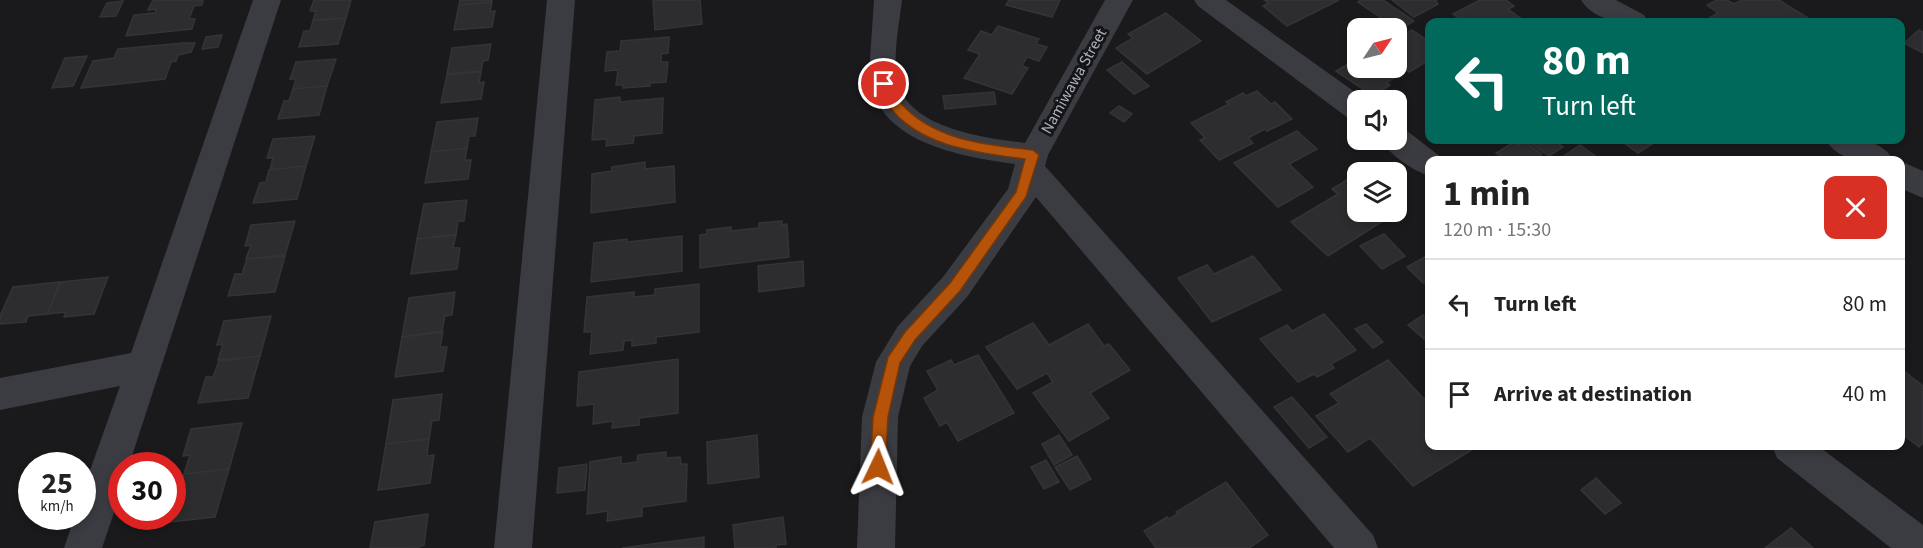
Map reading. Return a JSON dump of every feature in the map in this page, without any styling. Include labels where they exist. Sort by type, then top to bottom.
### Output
[{"type":"street","points":[[83,548],[267,0]]},
{"type":"street","points":[[513,548],[561,0]]},
{"type":"street","points":[[888,0],[884,84],[893,102],[922,128],[940,137],[1031,161],[1359,548]]},
{"type":"street","name":"Namiwawa Street","points":[[876,548],[880,417],[893,362],[910,336],[955,287],[1022,193],[1031,161],[1119,0]]},
{"type":"street","points":[[1208,0],[1347,103]]},
{"type":"street","points":[[1595,0],[1627,18]]},
{"type":"street","points":[[1848,144],[1871,156]]},
{"type":"street","points":[[1407,147],[1425,161]]},
{"type":"street","points":[[1905,176],[1923,186]]},
{"type":"street","points":[[0,394],[144,366]]},
{"type":"street","points":[[1795,450],[1922,548]]},
{"type":"building","points":[[153,0],[203,0],[202,5],[194,6],[189,19],[195,19],[192,29],[126,36],[134,15],[155,13],[156,9],[148,10]]},
{"type":"building","points":[[314,0],[351,0],[346,18],[313,20],[316,11],[310,11]]},
{"type":"building","points":[[460,0],[492,0],[491,2],[459,5]]},
{"type":"building","points":[[653,0],[700,0],[702,24],[655,30]]},
{"type":"building","points":[[1009,0],[1060,0],[1052,17],[1006,5]]},
{"type":"building","points":[[1264,0],[1339,0],[1287,26],[1263,6],[1269,3]]},
{"type":"building","points":[[1383,0],[1414,21],[1407,25],[1407,18],[1381,18],[1358,2]]},
{"type":"building","points":[[1392,0],[1437,0],[1435,1],[1438,4],[1414,17]]},
{"type":"building","points":[[1480,0],[1506,0],[1514,6],[1508,9],[1520,18],[1458,18],[1453,14]]},
{"type":"building","points":[[1717,0],[1727,0],[1734,4],[1742,0],[1779,0],[1808,18],[1709,18],[1718,13],[1707,5]]},
{"type":"building","points":[[123,1],[116,16],[100,17],[107,3]]},
{"type":"building","points":[[492,2],[490,12],[495,11],[492,27],[454,30],[459,5]]},
{"type":"building","points":[[1166,13],[1201,41],[1147,74],[1116,48],[1133,38],[1128,34]]},
{"type":"building","points":[[346,18],[338,44],[299,47],[304,31],[310,31],[313,21]]},
{"type":"building","points":[[998,26],[1039,39],[1036,44],[1047,47],[1039,61],[1027,57],[1022,66],[1028,68],[1012,94],[964,78],[980,54],[968,50],[981,31],[992,35]]},
{"type":"building","points":[[1412,30],[1425,39],[1425,64],[1409,72],[1407,70],[1407,33]]},
{"type":"building","points":[[1919,30],[1923,32],[1923,53],[1905,44]]},
{"type":"building","points":[[222,35],[218,47],[202,49],[206,37]]},
{"type":"building","points":[[669,37],[668,53],[661,54],[661,62],[668,62],[666,82],[623,88],[623,85],[616,85],[618,70],[605,71],[607,52],[620,51],[621,41]]},
{"type":"building","points":[[195,43],[191,52],[178,55],[176,61],[171,62],[165,79],[81,88],[93,61],[114,58],[118,49]]},
{"type":"building","points":[[491,44],[488,60],[483,61],[481,71],[447,74],[452,48]]},
{"type":"building","points":[[87,56],[73,86],[52,88],[65,58]]},
{"type":"building","points":[[336,59],[327,86],[293,89],[296,79],[290,79],[296,62]]},
{"type":"building","points":[[1122,62],[1149,86],[1134,94],[1107,70]]},
{"type":"building","points":[[1347,64],[1347,78],[1394,78],[1386,83],[1390,85],[1382,90],[1364,90],[1336,71]]},
{"type":"building","points":[[481,72],[479,83],[484,82],[481,99],[441,103],[447,75]]},
{"type":"building","points":[[327,86],[319,115],[278,119],[284,101],[289,101],[293,89]]},
{"type":"building","points":[[1257,91],[1271,104],[1275,102],[1292,119],[1248,138],[1253,143],[1219,160],[1200,140],[1205,138],[1191,123],[1229,104],[1226,102],[1243,93],[1246,96]]},
{"type":"building","points":[[994,92],[996,104],[945,109],[943,96]]},
{"type":"building","points":[[620,97],[620,102],[663,98],[662,133],[634,136],[633,143],[606,146],[607,139],[592,140],[595,100]]},
{"type":"building","points":[[1119,106],[1132,114],[1124,122],[1110,113]]},
{"type":"building","points":[[478,118],[475,136],[469,136],[467,148],[431,152],[437,122]]},
{"type":"building","points":[[1297,131],[1317,149],[1289,164],[1313,187],[1278,207],[1234,163]]},
{"type":"building","points":[[315,136],[306,166],[270,170],[273,158],[267,158],[273,139]]},
{"type":"building","points":[[1511,144],[1528,144],[1542,154],[1539,156],[1500,156],[1496,153]]},
{"type":"building","points":[[1532,144],[1559,144],[1563,147],[1549,156]]},
{"type":"building","points":[[1626,144],[1652,144],[1638,153]]},
{"type":"building","points":[[1580,145],[1595,156],[1564,156]]},
{"type":"building","points":[[467,148],[465,160],[471,160],[468,179],[425,183],[431,152]]},
{"type":"building","points":[[645,162],[645,169],[674,166],[675,202],[591,213],[592,174],[612,171],[612,167]]},
{"type":"building","points":[[306,166],[297,199],[253,203],[260,183],[266,182],[269,170]]},
{"type":"building","points":[[1347,180],[1347,222],[1381,222],[1328,256],[1291,222],[1338,194],[1332,189]]},
{"type":"building","points":[[467,200],[464,221],[458,221],[456,234],[417,239],[424,204]]},
{"type":"building","points":[[295,221],[285,255],[246,259],[251,245],[245,246],[251,225]]},
{"type":"building","points":[[782,221],[782,225],[787,224],[789,257],[700,268],[700,235],[707,234],[707,230],[731,227],[731,231],[759,228],[759,223]]},
{"type":"building","points":[[1384,234],[1405,256],[1382,269],[1360,246]]},
{"type":"building","points":[[456,235],[453,248],[460,248],[457,269],[411,274],[417,239]]},
{"type":"building","points":[[682,236],[682,271],[591,282],[594,243]]},
{"type":"building","points":[[285,256],[275,292],[228,296],[235,274],[242,274],[247,259]]},
{"type":"building","points":[[1253,256],[1281,290],[1212,322],[1178,278],[1207,265],[1214,274]]},
{"type":"building","points":[[1425,257],[1425,282],[1423,283],[1407,267]]},
{"type":"building","points":[[803,261],[804,286],[759,292],[758,266]]},
{"type":"building","points":[[108,277],[94,314],[64,317],[66,312],[47,314],[61,282]]},
{"type":"building","points":[[60,282],[47,314],[28,316],[26,322],[0,324],[0,316],[13,287]]},
{"type":"building","points":[[699,284],[699,332],[656,337],[656,343],[632,346],[632,340],[624,341],[623,350],[590,354],[592,332],[584,332],[587,297],[634,292],[634,297],[655,295],[655,289]]},
{"type":"building","points":[[455,292],[452,315],[445,316],[442,331],[402,337],[409,298]]},
{"type":"building","points":[[1324,314],[1356,350],[1331,364],[1334,368],[1317,377],[1314,374],[1298,382],[1260,339],[1287,325],[1292,331]]},
{"type":"building","points":[[1423,315],[1425,317],[1425,340],[1408,325]]},
{"type":"building","points":[[271,316],[260,356],[218,360],[223,344],[217,345],[224,321]]},
{"type":"building","points":[[1033,323],[1049,345],[1088,324],[1104,346],[1109,344],[1130,370],[1090,393],[1109,418],[1069,441],[1033,393],[1053,382],[1047,373],[1017,389],[986,347]]},
{"type":"building","points":[[1366,324],[1383,342],[1373,348],[1355,329]]},
{"type":"building","points":[[443,332],[440,347],[447,347],[443,371],[395,377],[402,337]]},
{"type":"building","points":[[978,355],[1014,413],[958,441],[947,422],[940,426],[924,398],[938,390],[927,371],[951,360],[954,365]]},
{"type":"building","points":[[260,356],[248,398],[198,403],[206,377],[213,377],[219,361]]},
{"type":"building","points":[[678,359],[678,413],[639,418],[639,425],[612,428],[613,421],[593,424],[594,404],[577,406],[579,372]]},
{"type":"building","points":[[1388,360],[1425,398],[1425,450],[1472,450],[1413,486],[1370,438],[1348,452],[1316,416],[1339,403],[1330,394]]},
{"type":"building","points":[[1905,372],[1923,386],[1923,443],[1919,447],[1905,436]]},
{"type":"building","points":[[442,394],[439,420],[432,421],[429,439],[386,444],[393,400]]},
{"type":"building","points":[[1292,397],[1327,437],[1309,448],[1274,407]]},
{"type":"building","points":[[242,423],[229,469],[186,474],[190,455],[186,456],[184,452],[191,429]]},
{"type":"building","points":[[757,435],[759,477],[708,484],[707,442]]},
{"type":"building","points":[[1059,435],[1072,455],[1054,465],[1042,444]]},
{"type":"building","points":[[429,439],[427,456],[434,455],[430,483],[378,490],[386,444]]},
{"type":"building","points":[[666,452],[666,458],[680,457],[681,464],[687,464],[686,501],[642,507],[642,516],[607,521],[608,511],[587,514],[590,462],[621,457],[621,464],[637,462],[638,455]]},
{"type":"building","points":[[1077,456],[1091,479],[1070,490],[1055,467]]},
{"type":"building","points":[[1046,460],[1059,482],[1044,489],[1031,467]]},
{"type":"building","points":[[587,464],[585,490],[557,493],[559,468]]},
{"type":"building","points":[[229,469],[215,517],[186,520],[186,474]]},
{"type":"building","points":[[1596,478],[1621,503],[1605,514],[1581,490]]},
{"type":"building","points":[[1226,482],[1268,535],[1249,548],[1156,548],[1144,531],[1167,517],[1169,519],[1178,514],[1176,512]]},
{"type":"building","points":[[428,514],[424,545],[416,548],[370,548],[375,522]]},
{"type":"building","points":[[783,517],[786,544],[776,545],[776,548],[735,548],[733,525]]},
{"type":"building","points":[[1791,528],[1813,548],[1765,548]]},
{"type":"building","points":[[704,537],[704,548],[622,548]]},
{"type":"route","points":[[878,467],[880,417],[893,362],[910,336],[955,287],[1022,193],[1033,155],[986,149],[940,137],[907,117],[893,102],[884,84]]}]
